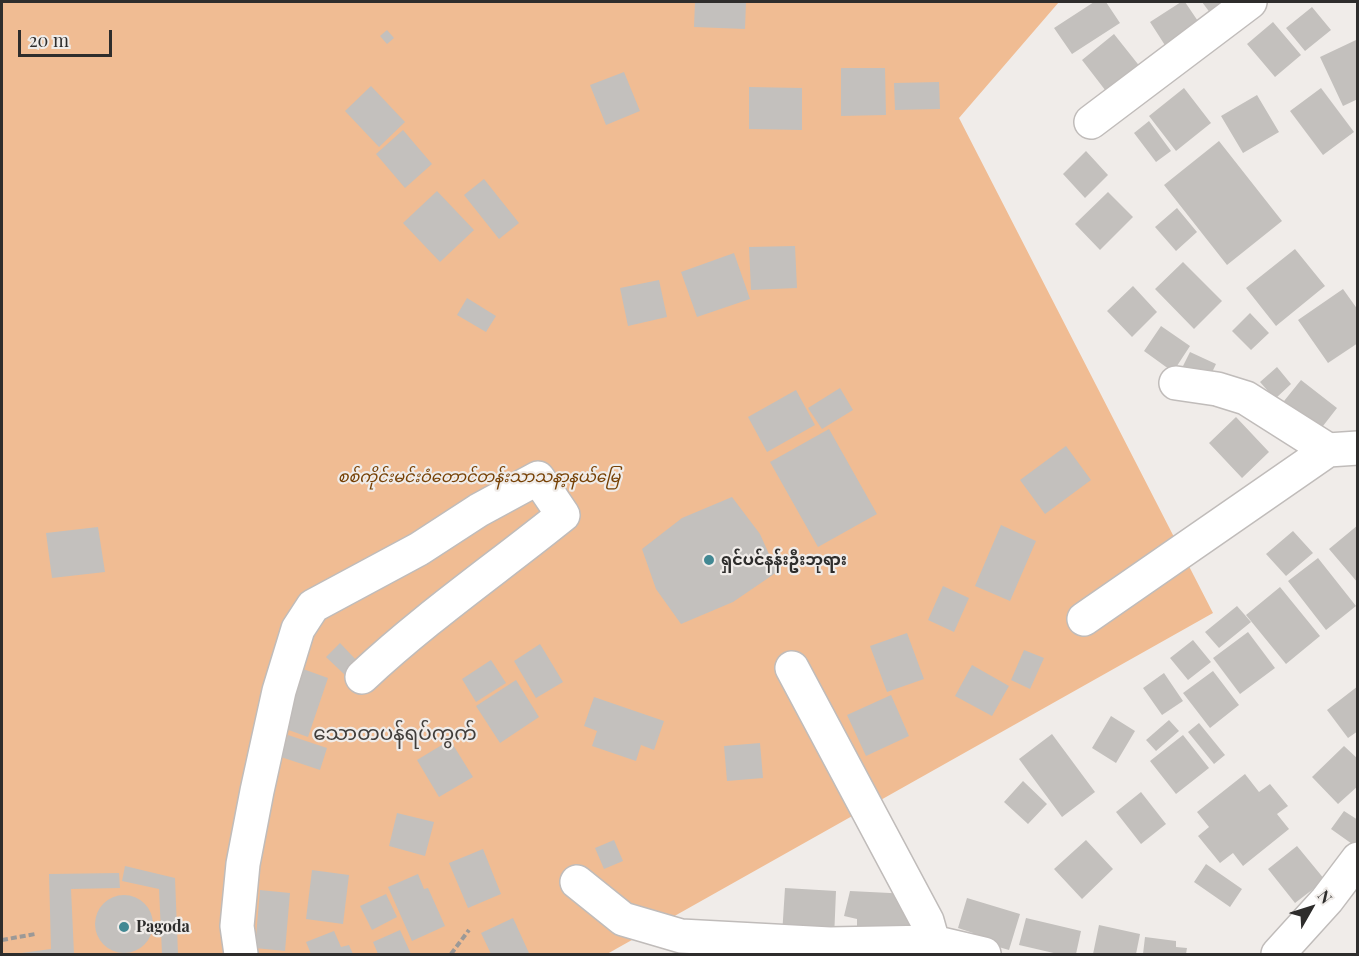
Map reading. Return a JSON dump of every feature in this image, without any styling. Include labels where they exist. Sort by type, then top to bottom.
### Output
[{"type":"street","points":[[1091,122],[1251,2]]},
{"type":"street","points":[[1084,619],[1343,449],[1246,398],[1217,389],[1176,384]]},
{"type":"street","points":[[241,954],[237,926],[243,864],[279,692],[298,629],[313,606],[419,549],[479,510],[538,478],[563,515],[434,616],[362,677]]},
{"type":"street","points":[[792,668],[927,921],[933,942]]},
{"type":"street","points":[[1278,954],[1327,900],[1358,860]]},
{"type":"street","points":[[577,882],[623,919],[681,936],[830,944],[933,942],[984,954]]},
{"type":"path","points":[[451,954],[470,930]]},
{"type":"path","points":[[2,940],[35,934]]},
{"type":"green space","name":"စစ်ကိုင်းမင်းဝံတောင်တန်းသာသနာ့နယ်မြေ","points":[[2,2],[1059,2],[959,118],[1213,613],[607,954],[2,954]]},
{"type":"building","points":[[695,2],[746,2],[745,29],[694,27]]},
{"type":"building","points":[[1094,2],[1106,2],[1120,23],[1072,54],[1054,28]]},
{"type":"building","points":[[1181,2],[1185,2],[1204,30],[1170,53],[1150,22]]},
{"type":"building","points":[[1202,2],[1228,2],[1211,14]]},
{"type":"building","points":[[1312,7],[1331,30],[1305,51],[1286,28]]},
{"type":"building","points":[[1273,22],[1301,55],[1275,77],[1247,44]]},
{"type":"building","points":[[387,30],[394,38],[387,44],[380,36]]},
{"type":"building","points":[[1114,34],[1145,73],[1112,99],[1082,60]]},
{"type":"building","points":[[1356,40],[1358,43],[1358,99],[1343,106],[1320,57]]},
{"type":"building","points":[[841,68],[885,68],[886,115],[841,116]]},
{"type":"building","points":[[624,72],[640,111],[606,125],[590,85]]},
{"type":"building","points":[[939,82],[940,109],[895,110],[894,83]]},
{"type":"building","points":[[371,86],[405,122],[379,147],[345,111]]},
{"type":"building","points":[[749,87],[802,88],[802,130],[749,129]]},
{"type":"building","points":[[1184,88],[1211,123],[1176,151],[1149,116]]},
{"type":"building","points":[[1321,88],[1354,132],[1323,155],[1290,111]]},
{"type":"building","points":[[1257,95],[1279,132],[1243,153],[1221,116]]},
{"type":"building","points":[[1149,121],[1171,151],[1156,162],[1134,133]]},
{"type":"building","points":[[403,130],[432,164],[405,188],[376,154]]},
{"type":"building","points":[[1219,141],[1282,221],[1227,265],[1164,185]]},
{"type":"building","points":[[1086,151],[1108,175],[1085,198],[1063,174]]},
{"type":"building","points":[[484,179],[519,223],[499,239],[464,195]]},
{"type":"building","points":[[437,191],[474,230],[440,262],[403,223]]},
{"type":"building","points":[[1108,192],[1133,217],[1100,250],[1075,224]]},
{"type":"building","points":[[1177,208],[1197,232],[1176,251],[1155,227]]},
{"type":"building","points":[[795,246],[797,288],[751,290],[749,247]]},
{"type":"building","points":[[1295,249],[1325,286],[1276,326],[1246,288]]},
{"type":"building","points":[[734,253],[750,299],[697,317],[681,272]]},
{"type":"building","points":[[1183,262],[1222,301],[1194,329],[1155,289]]},
{"type":"building","points":[[659,280],[667,317],[628,326],[620,288]]},
{"type":"building","points":[[1133,286],[1157,312],[1132,337],[1107,311]]},
{"type":"building","points":[[1343,289],[1358,310],[1358,343],[1328,363],[1298,320]]},
{"type":"building","points":[[467,298],[496,316],[486,332],[457,315]]},
{"type":"building","points":[[1250,313],[1269,333],[1251,350],[1232,331]]},
{"type":"building","points":[[1161,326],[1190,346],[1173,372],[1144,351]]},
{"type":"building","points":[[1190,352],[1216,364],[1206,385],[1180,372]]},
{"type":"building","points":[[1277,367],[1291,384],[1275,399],[1260,382]]},
{"type":"building","points":[[1301,380],[1337,408],[1316,435],[1280,406]]},
{"type":"building","points":[[840,388],[853,410],[822,429],[808,408]]},
{"type":"building","points":[[796,390],[815,425],[767,452],[748,417]]},
{"type":"building","points":[[1236,417],[1269,452],[1242,478],[1209,443]]},
{"type":"building","points":[[829,429],[877,514],[818,547],[770,462]]},
{"type":"building","points":[[1066,446],[1091,480],[1045,514],[1020,480]]},
{"type":"building","name":"ရှင်ပင်နန်းဦးဘုရား","points":[[732,497],[760,534],[777,572],[733,602],[681,624],[656,589],[642,549],[682,518]]},
{"type":"building","points":[[1001,525],[1036,541],[1010,601],[975,586]]},
{"type":"building","points":[[1358,525],[1358,583],[1329,549]]},
{"type":"building","points":[[98,527],[105,572],[52,578],[46,533]]},
{"type":"building","points":[[1293,531],[1313,553],[1286,576],[1266,554]]},
{"type":"building","points":[[1318,558],[1356,606],[1326,630],[1288,581]]},
{"type":"building","points":[[943,586],[969,598],[954,632],[928,620]]},
{"type":"building","points":[[1280,587],[1320,636],[1286,664],[1246,615]]},
{"type":"building","points":[[1237,606],[1251,622],[1219,648],[1205,632]]},
{"type":"building","points":[[1248,632],[1275,668],[1240,694],[1213,658]]},
{"type":"building","points":[[907,633],[924,679],[887,692],[870,646]]},
{"type":"building","points":[[1193,640],[1211,662],[1188,680],[1170,658]]},
{"type":"building","points":[[340,643],[358,662],[345,675],[326,657]]},
{"type":"building","points":[[540,644],[563,682],[536,698],[514,661]]},
{"type":"building","points":[[1024,650],[1044,658],[1030,689],[1011,680]]},
{"type":"building","points":[[491,660],[506,683],[476,702],[462,679]]},
{"type":"building","points":[[972,665],[1009,686],[992,716],[955,696]]},
{"type":"building","points":[[303,669],[328,678],[308,737],[283,728]]},
{"type":"building","points":[[1213,671],[1239,705],[1210,728],[1183,693]]},
{"type":"building","points":[[1164,673],[1183,701],[1162,715],[1143,688]]},
{"type":"building","points":[[516,680],[539,717],[500,743],[476,706]]},
{"type":"building","points":[[1358,686],[1358,731],[1348,738],[1327,710]]},
{"type":"building","points":[[891,695],[909,736],[866,756],[847,715]]},
{"type":"building","points":[[594,697],[664,721],[654,750],[641,745],[636,761],[592,746],[597,731],[584,726]]},
{"type":"building","points":[[1111,716],[1135,731],[1116,763],[1092,748]]},
{"type":"building","points":[[1169,720],[1179,731],[1156,751],[1146,740]]},
{"type":"building","points":[[1199,723],[1225,755],[1214,764],[1188,732]]},
{"type":"building","points":[[1052,734],[1095,792],[1062,817],[1019,759]]},
{"type":"building","points":[[288,735],[327,748],[320,770],[281,757]]},
{"type":"building","points":[[1183,735],[1209,768],[1176,794],[1150,761]]},
{"type":"building","points":[[450,740],[473,777],[439,797],[417,760]]},
{"type":"building","points":[[760,743],[763,778],[727,781],[724,746]]},
{"type":"building","points":[[1344,746],[1358,759],[1358,786],[1338,804],[1312,777]]},
{"type":"building","points":[[1245,774],[1259,792],[1270,784],[1288,806],[1277,814],[1289,829],[1243,866],[1233,853],[1220,863],[1198,836],[1209,827],[1197,812]]},
{"type":"building","points":[[1023,781],[1047,804],[1028,824],[1004,802]]},
{"type":"building","points":[[1141,792],[1166,824],[1141,844],[1116,812]]},
{"type":"building","points":[[1344,811],[1358,820],[1358,843],[1355,846],[1331,829]]},
{"type":"building","points":[[397,813],[434,822],[425,856],[389,846]]},
{"type":"building","points":[[614,840],[623,861],[604,869],[595,848]]},
{"type":"building","points":[[1086,840],[1113,869],[1082,899],[1054,869]]},
{"type":"building","points":[[1297,846],[1325,880],[1295,903],[1268,869]]},
{"type":"building","points":[[483,849],[501,894],[468,908],[449,863]]},
{"type":"building","points":[[1206,864],[1242,889],[1230,907],[1194,882]]},
{"type":"building","name":"Pagoda","points":[[125,866],[175,878],[178,954],[162,954],[159,889],[122,881]]},
{"type":"building","points":[[312,870],[349,875],[343,924],[306,919]]},
{"type":"building","name":"Pagoda","points":[[119,873],[120,888],[71,889],[74,954],[14,954],[51,949],[49,874]]},
{"type":"building","points":[[418,874],[424,889],[428,888],[445,926],[412,941],[388,887]]},
{"type":"building","points":[[785,888],[836,891],[834,939],[782,935]]},
{"type":"building","points":[[260,890],[290,893],[285,951],[255,948]]},
{"type":"building","points":[[850,891],[910,894],[920,926],[857,932],[857,919],[844,916]]},
{"type":"building","points":[[386,894],[397,917],[372,930],[360,906]]},
{"type":"building","name":"Pagoda","points":[[118,895],[130,895],[145,903],[153,918],[153,930],[145,945],[130,953],[118,953],[103,945],[95,930],[95,918],[103,903]]},
{"type":"building","points":[[967,898],[1020,914],[1009,950],[971,939],[973,933],[958,928]]},
{"type":"building","points":[[513,918],[529,953],[491,954],[481,933]]},
{"type":"building","points":[[1026,918],[1081,931],[1076,954],[1058,954],[1019,945]]},
{"type":"building","points":[[1099,925],[1140,934],[1136,954],[1093,954]]},
{"type":"building","points":[[400,930],[411,954],[378,954],[373,942]]},
{"type":"building","points":[[334,931],[341,947],[349,945],[353,954],[311,954],[306,942]]},
{"type":"building","points":[[1145,937],[1176,941],[1176,947],[1187,948],[1186,954],[1143,954]]},
{"type":"place","name":"ရှင်ပင်နန်းဦးဘုရား","points":[[709,560]]},
{"type":"place","name":"Pagoda","points":[[124,927]]},
{"type":"district","name":"သောတပန်ရပ်ကွက်","points":[[395,734]]}]
